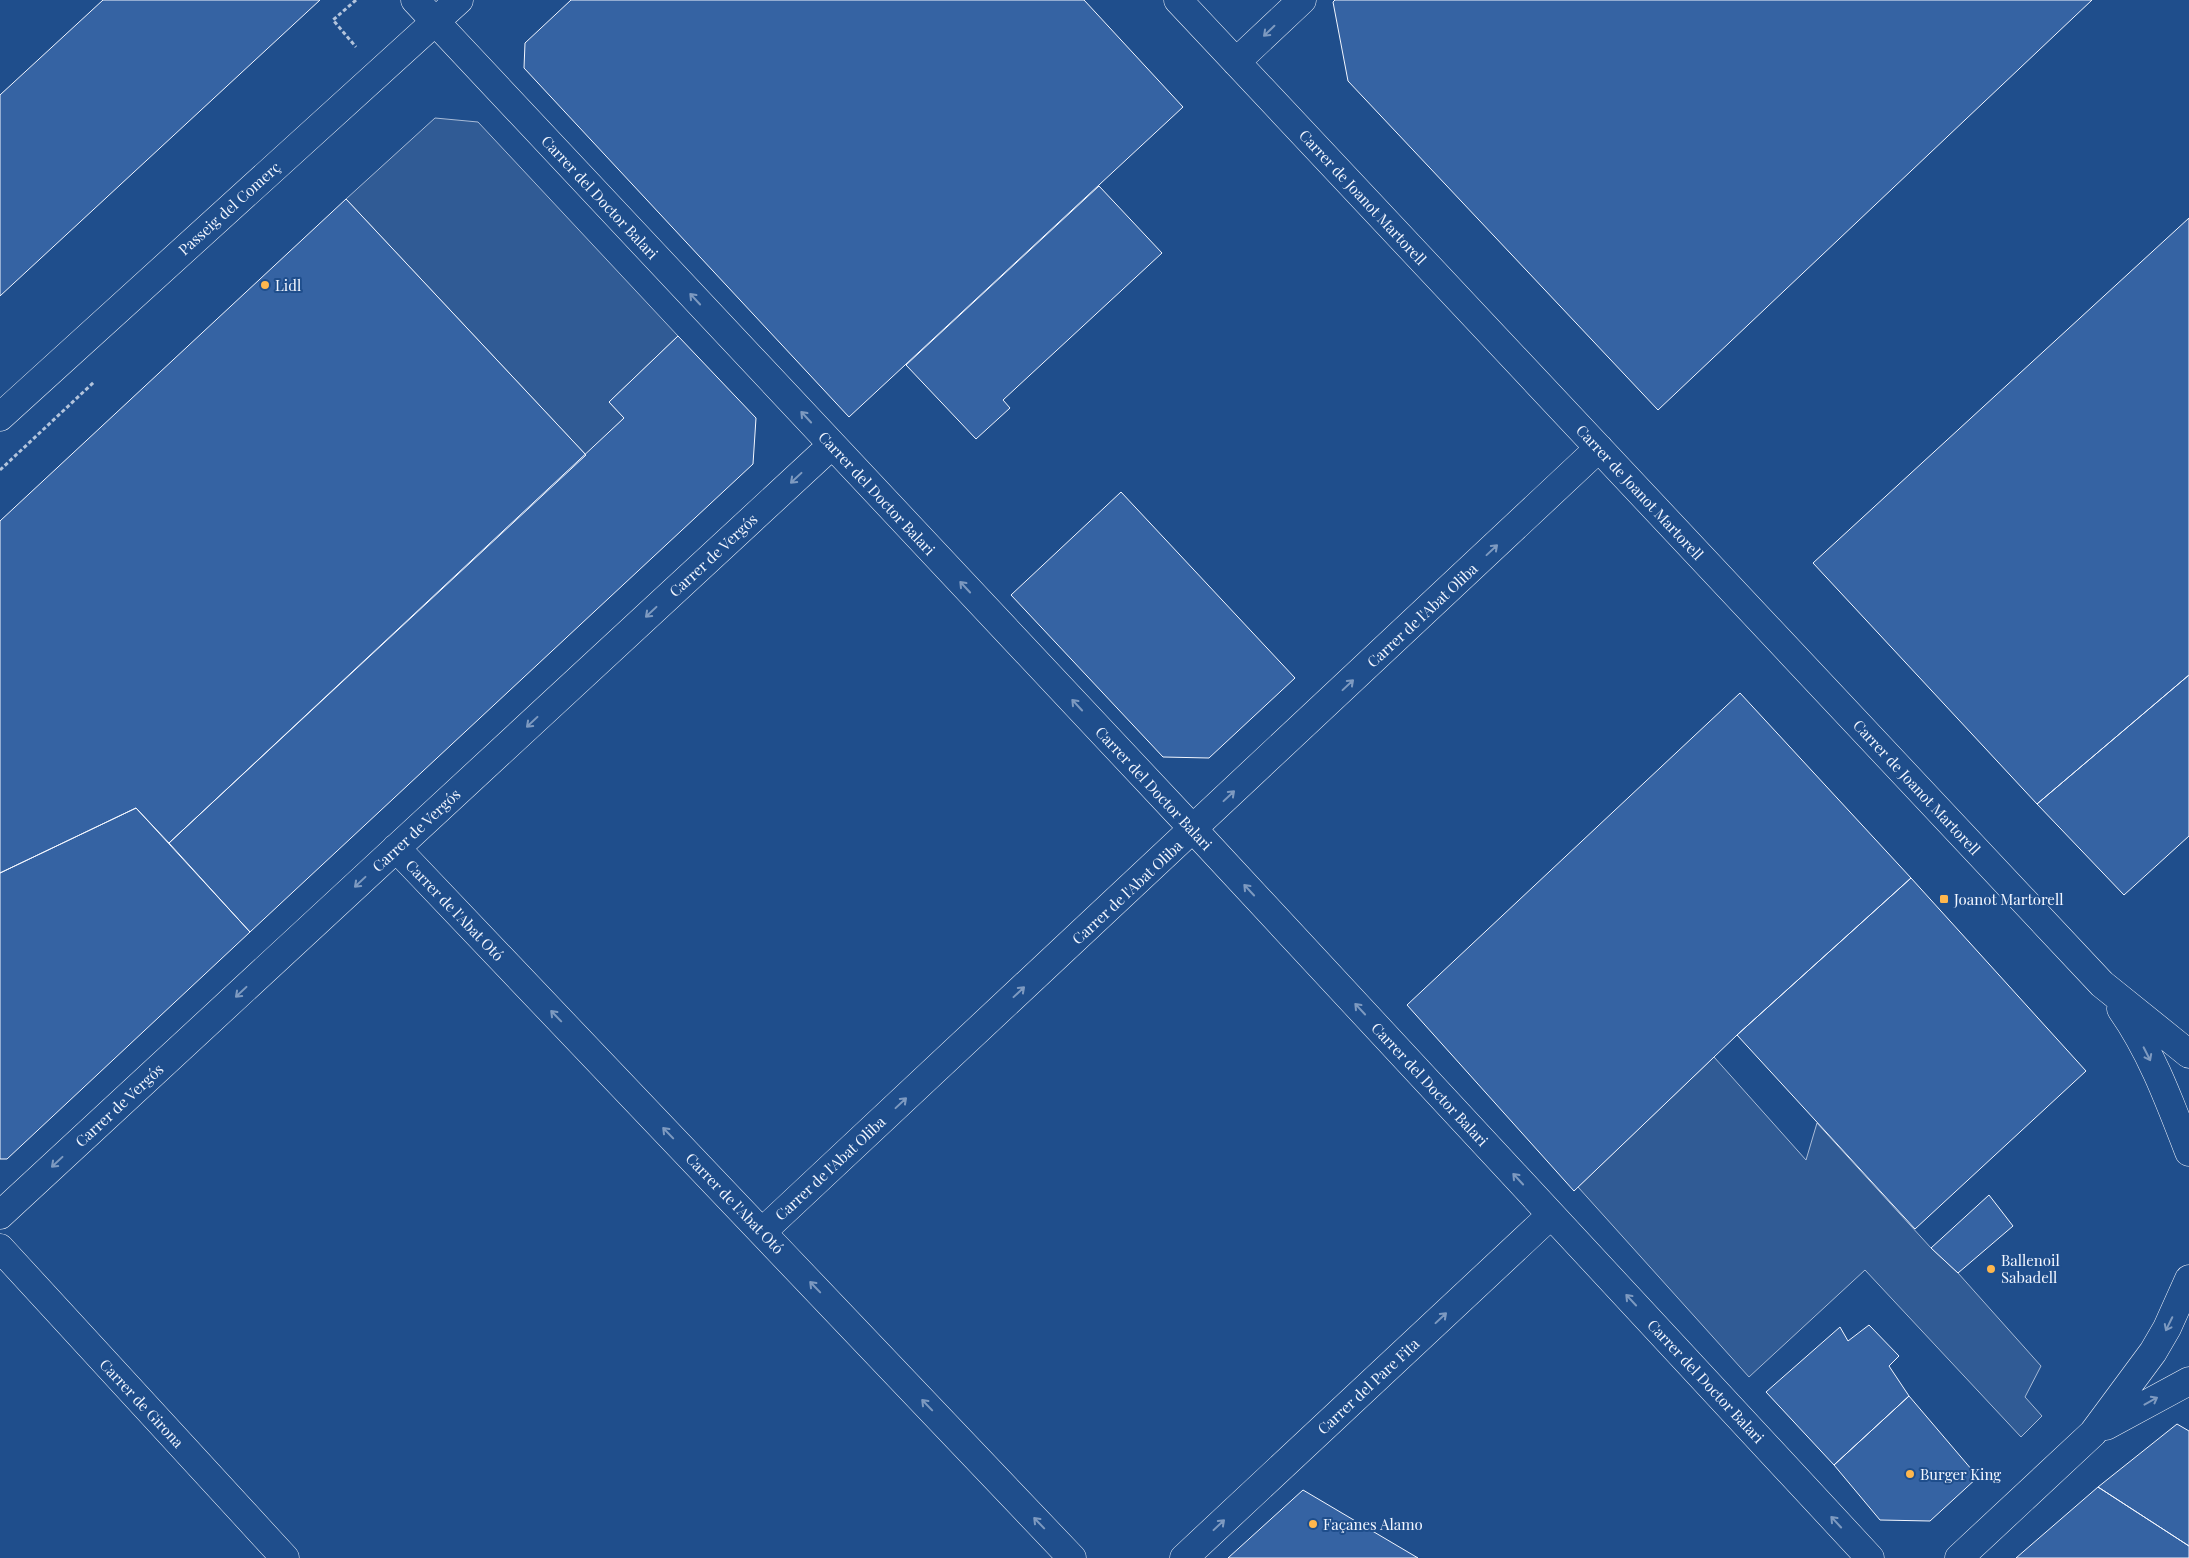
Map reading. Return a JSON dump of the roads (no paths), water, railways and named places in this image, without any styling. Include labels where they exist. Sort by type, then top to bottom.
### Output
[{"type":"street","name":"Carrer del Doctor Balari","points":[[415,0],[1194,830],[1870,1558]]},
{"type":"street","name":"Passeig del Comerç","points":[[0,417],[459,0]]},
{"type":"street","name":"Carrer de Joanot Martorell","points":[[1178,0],[2102,984],[2189,1054]]},
{"type":"street","points":[[1236,62],[1302,0]]},
{"type":"street","name":"Carrer de Vergós","points":[[0,1215],[832,444]]},
{"type":"street","name":"Carrer de l'Abat Oliba","points":[[762,1232],[1194,830],[1599,448]]},
{"type":"street","name":"Carrer de l'Abat Otó","points":[[396,848],[1072,1558]]},
{"type":"street","name":"Carrer de Joanot Martorell","points":[[2102,984],[2140,1039],[2161,1082],[2189,1152]]},
{"type":"street","name":"Carrer del Pare Fita","points":[[1184,1558],[1551,1215]]},
{"type":"street","name":"Carrer de Girona","points":[[0,1248],[285,1558]]},
{"type":"street","points":[[1959,1558],[2093,1433],[2153,1352],[2167,1328],[2189,1279]]},
{"type":"street","points":[[2093,1433],[2189,1382]]},
{"type":"place","name":"Lidl","points":[[265,285]]},
{"type":"place","name":"Joanot Martorell","points":[[1944,899]]},
{"type":"place","name":"Ballenoil Sabadell","points":[[1991,1269]]},
{"type":"place","name":"Burger King","points":[[1910,1474]]},
{"type":"place","name":"Façanes Alamo","points":[[1313,1524]]}]
